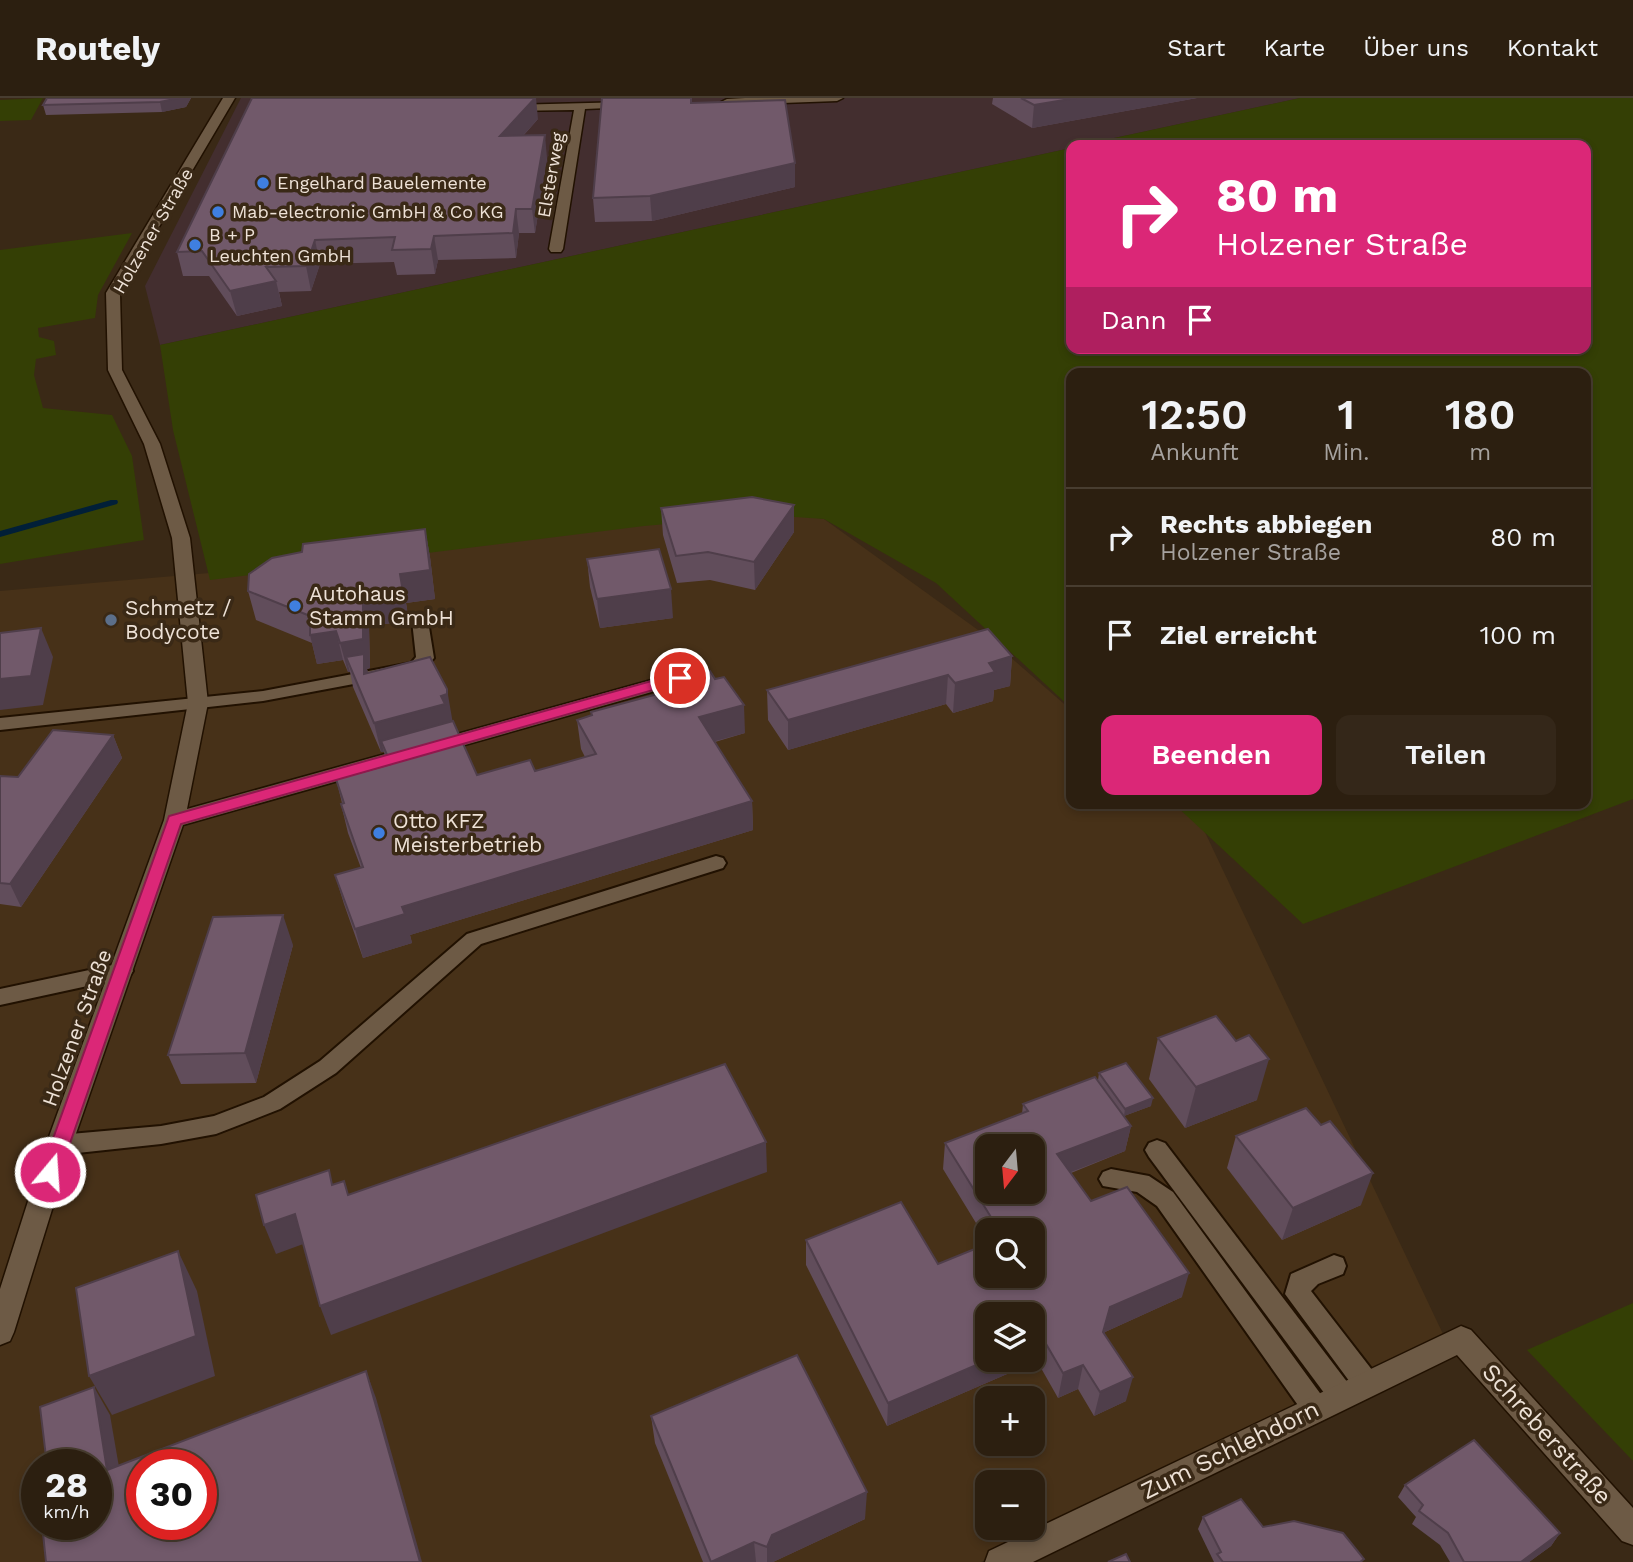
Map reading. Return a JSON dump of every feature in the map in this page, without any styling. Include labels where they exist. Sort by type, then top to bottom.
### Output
[{"type":"street","points":[[716,102],[837,98]]},
{"type":"street","name":"Elsterweg","points":[[503,108],[635,105]]},
{"type":"street","name":"Elsterweg","points":[[556,248],[580,107]]},
{"type":"street","name":"Holzener Straße","points":[[0,1332],[59,1145],[174,820],[198,704],[181,538],[152,444],[115,370],[113,293],[228,108]]},
{"type":"street","points":[[174,820],[680,678]]},
{"type":"street","name":"Zum Schlehdorn","points":[[1000,1562],[1461,1339]]},
{"type":"street","name":"Schreberstraße","points":[[1461,1339],[1633,1530]]},
{"type":"lane","points":[[0,724],[263,696],[417,667],[425,658],[421,621]]},
{"type":"lane","points":[[59,1145],[160,1135],[216,1125],[272,1103],[328,1067],[420,983],[474,939],[716,863]]},
{"type":"lane","points":[[0,997],[122,971]]},
{"type":"lane","points":[[1157,1150],[1355,1390]]},
{"type":"lane","points":[[1111,1179],[1134,1180],[1156,1189],[1165,1199],[1316,1409]]},
{"type":"lane","points":[[1334,1266],[1300,1282],[1298,1294],[1355,1390]]},
{"type":"shaded area","points":[[241,98],[1300,98],[1105,140],[1066,140],[1066,149],[160,345],[145,286]]},
{"type":"shaded area","points":[[768,510],[824,519],[985,635],[1066,706],[1066,809],[1183,809],[1202,826],[1443,1334],[1045,1530],[1045,1470],[975,1470],[975,1540],[1026,1540],[981,1562],[0,1562],[0,591],[303,565]]},
{"type":"green space","points":[[43,98],[31,120],[0,121],[0,100]]},
{"type":"green space","points":[[1300,98],[1633,98],[1633,799],[1303,924],[1179,809],[1591,809],[1591,368],[1066,368],[1066,703],[936,583],[824,519],[766,515],[644,526],[210,580],[173,430],[160,345],[1066,149],[1066,354],[1591,354],[1591,140],[1105,140]]},
{"type":"green space","points":[[132,233],[98,295],[95,318],[38,328],[39,337],[54,341],[56,355],[36,359],[34,375],[43,408],[112,415],[132,456],[144,540],[0,564],[0,250]]},
{"type":"green space","points":[[1633,1303],[1633,1461],[1527,1350]]},
{"type":"building","points":[[47,98],[179,98],[160,102],[43,105]]},
{"type":"building","points":[[252,98],[535,98],[500,136],[545,135],[532,209],[516,209],[513,233],[434,236],[431,249],[392,250],[395,237],[315,240],[306,266],[266,267],[276,281],[230,291],[202,251],[177,252]]},
{"type":"building","points":[[602,98],[691,98],[691,103],[785,100],[795,163],[650,196],[593,198]]},
{"type":"building","points":[[1021,98],[1076,98],[1034,105]]},
{"type":"building","points":[[752,497],[794,505],[754,562],[708,552],[676,556],[661,508]]},
{"type":"building","points":[[425,529],[430,570],[400,574],[403,592],[363,597],[363,639],[340,643],[336,631],[310,635],[310,616],[248,591],[249,574],[272,558],[302,552],[303,544]]},
{"type":"building","points":[[659,549],[671,589],[597,599],[587,559]]},
{"type":"building","points":[[41,628],[31,676],[0,679],[0,633]]},
{"type":"building","points":[[988,629],[1012,656],[989,663],[995,672],[955,683],[948,675],[788,720],[767,690]]},
{"type":"building","points":[[364,654],[364,674],[430,657],[447,689],[447,694],[441,696],[445,704],[374,723],[346,657]]},
{"type":"building","points":[[710,671],[715,679],[724,677],[744,705],[699,717],[752,801],[402,907],[405,914],[355,929],[335,875],[363,867],[341,804],[344,803],[336,779],[391,764],[381,741],[453,721],[477,775],[530,760],[535,771],[596,754],[577,720],[592,715],[591,712],[676,689],[673,682]]},
{"type":"building","points":[[53,730],[113,735],[10,884],[0,883],[0,776],[18,777]]},
{"type":"building","points":[[283,915],[245,1053],[168,1055],[213,917]]},
{"type":"building","points":[[1216,1016],[1236,1041],[1249,1035],[1269,1059],[1196,1087],[1158,1038]]},
{"type":"building","points":[[1126,1063],[1153,1098],[1125,1109],[1099,1073]]},
{"type":"building","points":[[725,1064],[766,1142],[320,1306],[295,1214],[264,1225],[256,1195],[329,1170],[332,1185],[344,1181],[348,1195]]},
{"type":"building","points":[[1095,1077],[1131,1126],[1057,1154],[1091,1201],[1127,1187],[1189,1273],[1110,1307],[1103,1332],[1133,1377],[1100,1392],[1083,1365],[1063,1373],[1045,1342],[1045,1302],[975,1302],[975,1366],[888,1403],[806,1240],[901,1202],[938,1264],[975,1249],[975,1288],[1045,1288],[1045,1218],[992,1218],[983,1204],[1045,1204],[1045,1134],[975,1134],[975,1191],[945,1143],[1028,1111],[1023,1104]]},
{"type":"building","points":[[1306,1108],[1321,1125],[1330,1121],[1373,1173],[1293,1208],[1236,1136]]},
{"type":"building","points":[[178,1251],[196,1336],[89,1376],[76,1288]]},
{"type":"building","points":[[797,1355],[867,1492],[772,1535],[767,1547],[754,1542],[711,1562],[651,1416]]},
{"type":"building","points":[[366,1371],[420,1562],[46,1562],[44,1540],[112,1540],[112,1468],[126,1463],[126,1540],[217,1540],[217,1449],[162,1449]]},
{"type":"building","points":[[94,1387],[104,1449],[45,1449],[40,1407]]},
{"type":"building","points":[[1474,1440],[1560,1533],[1521,1562],[1464,1562],[1448,1533],[1419,1511],[1423,1505],[1405,1485]]},
{"type":"building","points":[[1241,1499],[1263,1527],[1294,1521],[1343,1533],[1364,1559],[1360,1562],[1223,1562],[1217,1554],[1221,1552],[1203,1517]]},
{"type":"building","points":[[1126,1554],[1130,1562],[1108,1562]]},
{"type":"waterway","points":[[0,534],[114,502]]},
{"type":"place","name":"Engelhard Bauelemente","points":[[263,183]]},
{"type":"place","name":"Mab-electronic GmbH & Co KG","points":[[218,212]]},
{"type":"place","name":"B + P Leuchten GmbH","points":[[195,245]]},
{"type":"place","name":"Autohaus Stamm GmbH","points":[[295,606]]},
{"type":"place","name":"Schmetz / Bodycote","points":[[111,620]]},
{"type":"place","name":"Otto KFZ Meisterbetrieb","points":[[379,833]]},
{"type":"route","points":[[50,1172],[174,820],[680,678]]}]
